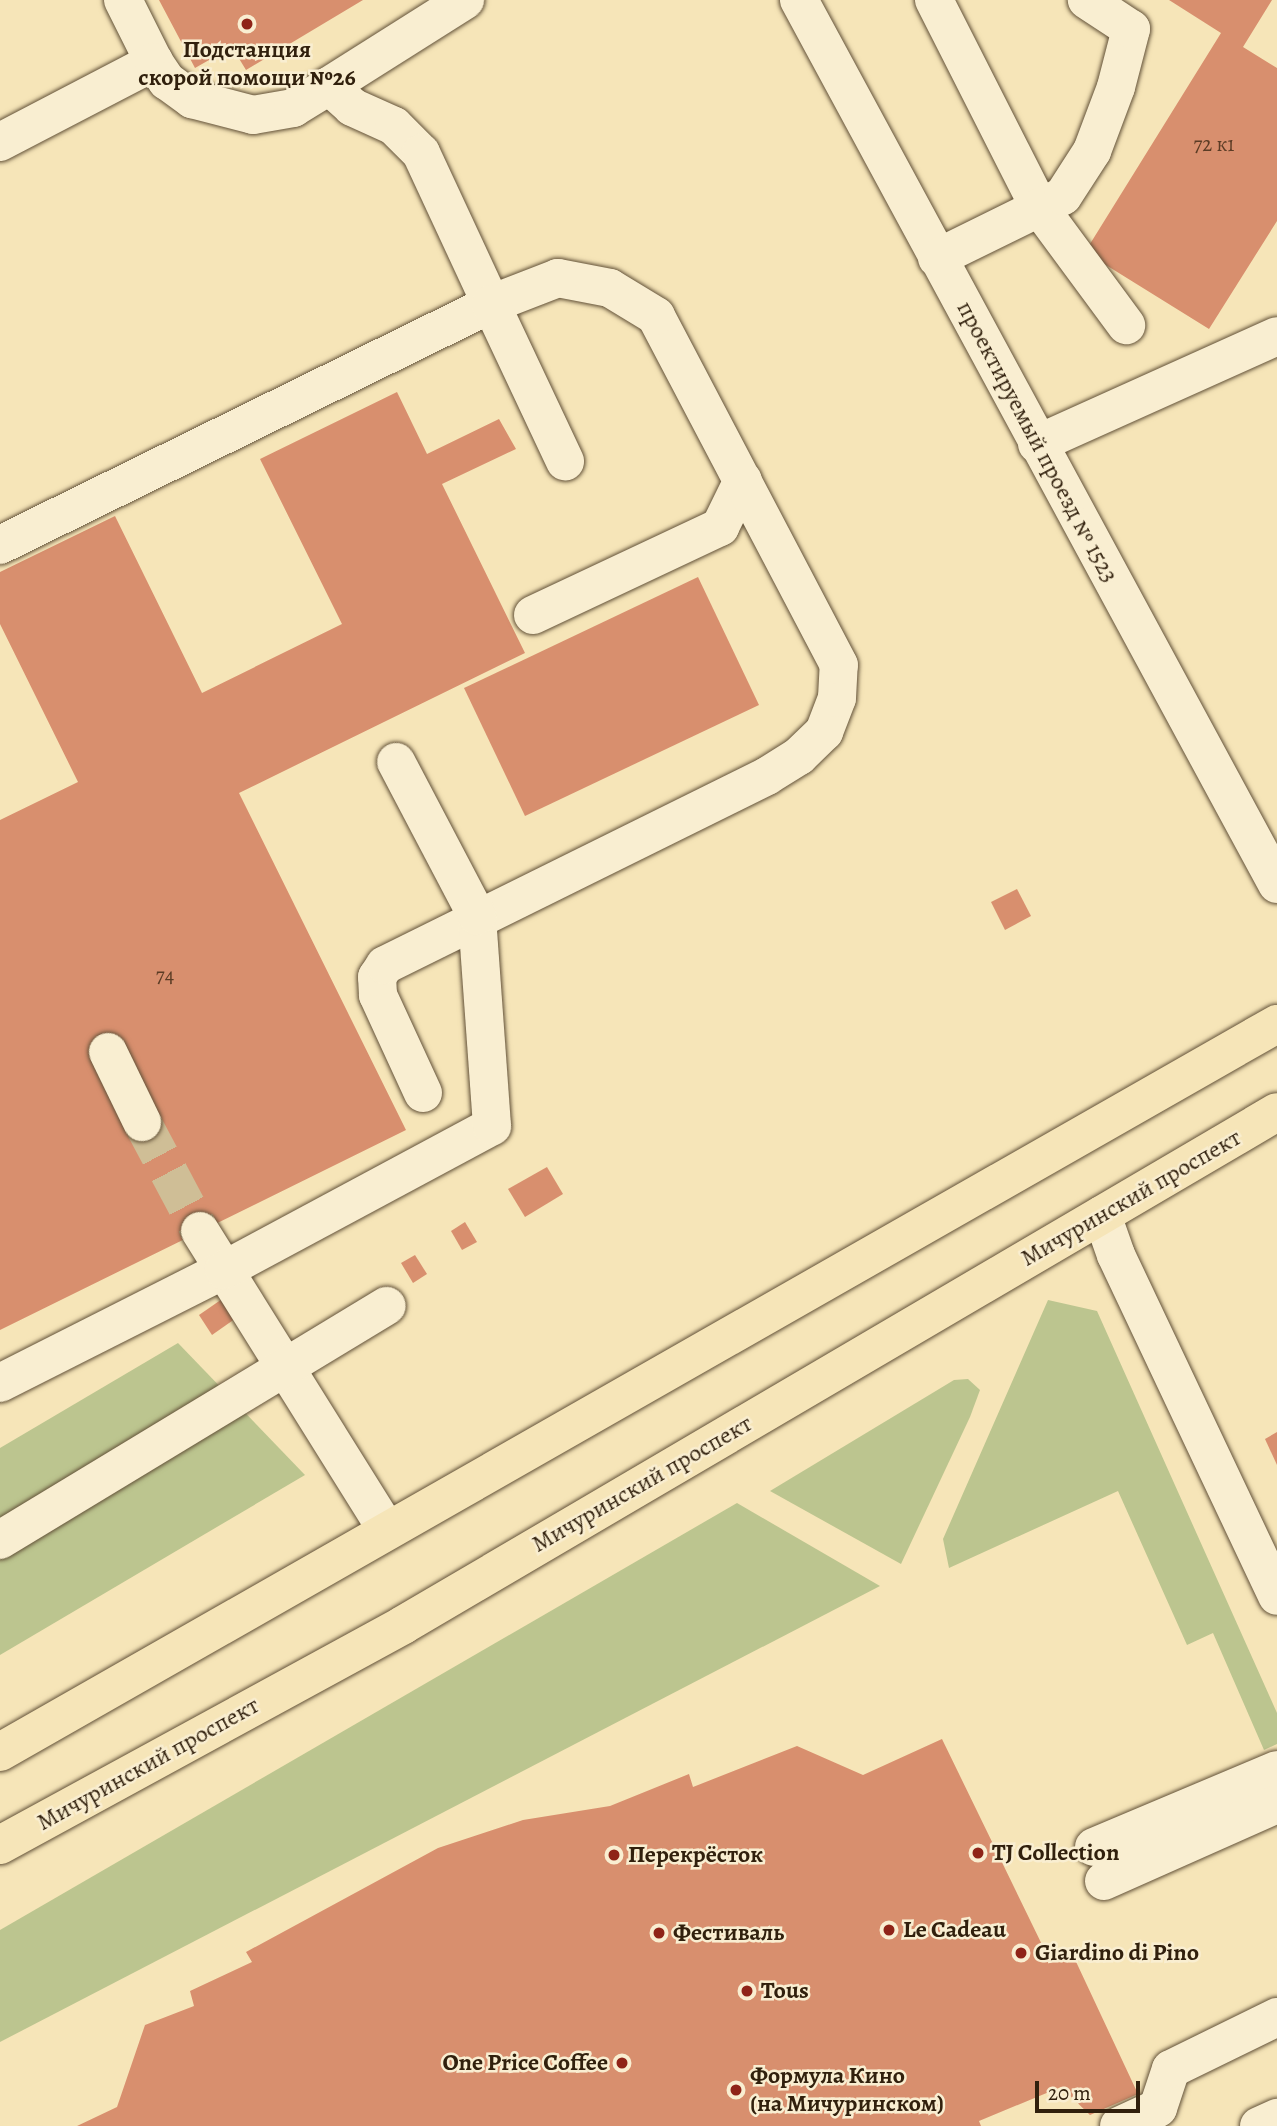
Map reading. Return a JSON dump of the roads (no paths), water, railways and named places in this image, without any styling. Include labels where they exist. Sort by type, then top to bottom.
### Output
[{"type":"main road","points":[[0,1752],[1277,1024]]},
{"type":"main road","name":"Мичуринский проспект","points":[[0,1845],[403,1625],[1277,1112]]},
{"type":"street","points":[[123,0],[154,62],[167,81],[192,99],[253,115],[293,108],[465,0]]},
{"type":"street","name":"проектируемый проезд № 1523","points":[[799,0],[1277,884]]},
{"type":"street","points":[[934,0],[1039,207],[1126,325]]},
{"type":"street","points":[[937,258],[1063,195],[1092,151],[1116,87],[1130,29],[1087,0]]},
{"type":"street","points":[[0,142],[154,62]]},
{"type":"street","points":[[328,86],[352,107],[394,126],[421,153],[565,461]]},
{"type":"street","points":[[0,545],[491,304],[558,278],[610,288],[656,316],[839,665],[837,698],[824,732],[799,755],[767,776],[477,916],[385,965],[377,978],[378,995],[422,1093]]},
{"type":"street","points":[[1037,444],[1277,336]]},
{"type":"street","points":[[533,615],[720,527],[743,480]]},
{"type":"street","points":[[0,1383],[224,1270],[492,1126],[477,916],[396,762]]},
{"type":"street","points":[[108,1052],[142,1122]]},
{"type":"street","points":[[1102,1214],[1115,1255],[1277,1596]]},
{"type":"street","points":[[200,1231],[387,1530]]},
{"type":"street","points":[[0,1540],[284,1365],[387,1306]]},
{"type":"street","points":[[1277,1770],[1099,1864],[1277,1804]]},
{"type":"street","points":[[1119,2126],[1158,2108],[1171,2069],[1277,2017]]},
{"type":"street","points":[[1259,2126],[1277,2118]]},
{"type":"tunnel","points":[[142,1122],[200,1231]]},
{"type":"place","name":"Подстанция скорой помощи №26","points":[[247,24]]},
{"type":"place","name":"TJ Collection","points":[[978,1853]]},
{"type":"place","name":"Перекрёсток","points":[[614,1855]]},
{"type":"place","name":"Le Cadeau","points":[[889,1930]]},
{"type":"place","name":"Фестиваль","points":[[659,1933]]},
{"type":"place","name":"Giardino di Pino","points":[[1021,1953]]},
{"type":"place","name":"Tous","points":[[747,1991]]},
{"type":"place","name":"One Price Coffee","points":[[622,2063]]},
{"type":"place","name":"Формула Кино (на Мичуринском)","points":[[736,2090]]}]
